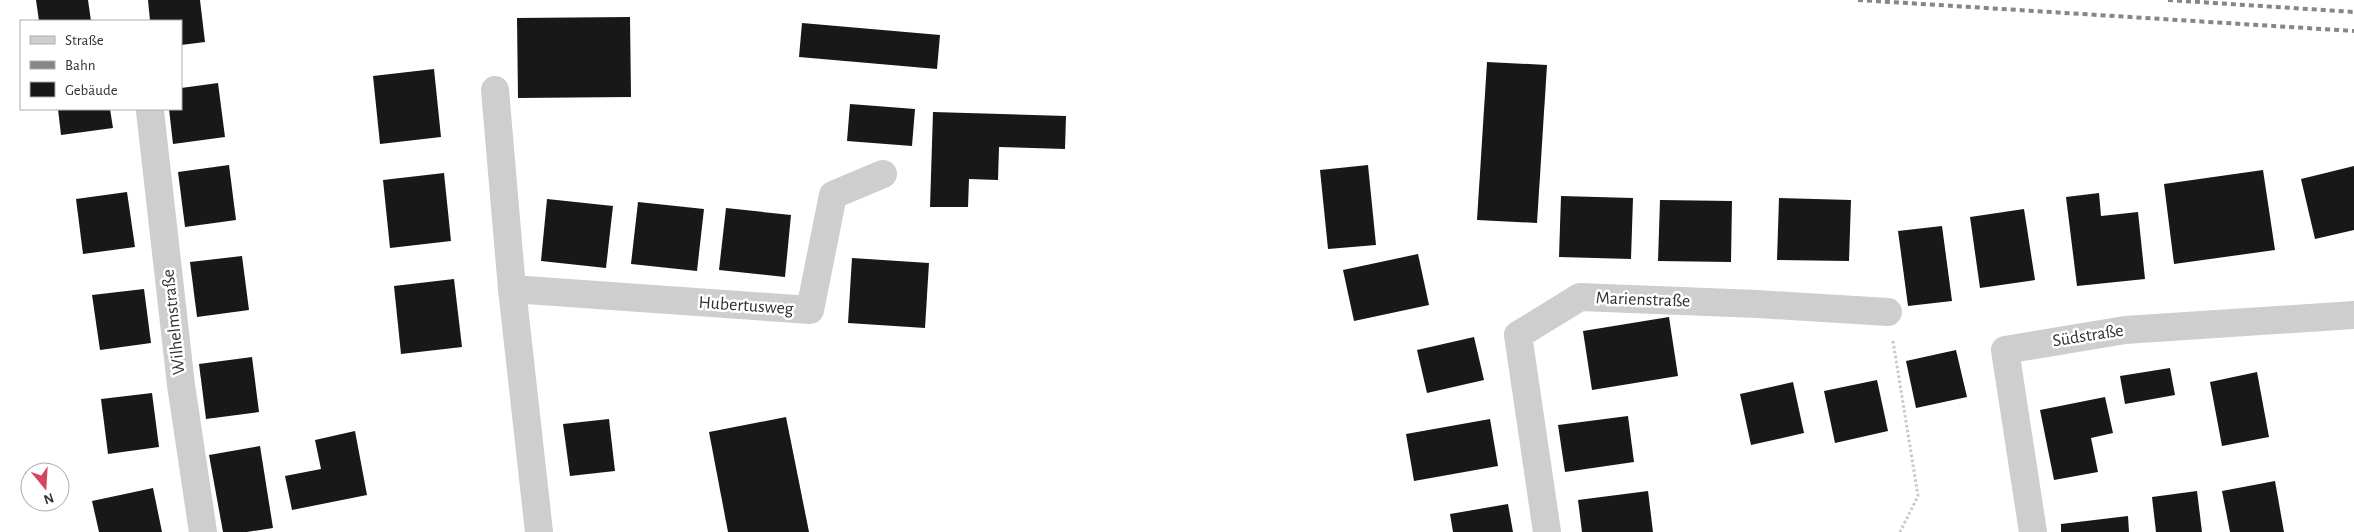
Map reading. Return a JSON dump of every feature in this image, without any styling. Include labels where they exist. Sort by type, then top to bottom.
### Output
[{"type":"street","points":[[495,90],[512,289],[539,532]]},
{"type":"street","name":"Wilhelmstraße","points":[[150,111],[182,385],[203,532]]},
{"type":"street","name":"Hubertusweg","points":[[512,289],[810,310],[833,195],[883,174]]},
{"type":"street","name":"Marienstraße","points":[[1547,532],[1518,335],[1580,297],[1757,304],[1888,312]]},
{"type":"street","name":"Südstraße","points":[[2032,532],[2005,350],[2125,330],[2354,315]]},
{"type":"path","points":[[1888,312],[1918,496],[1900,532]]},
{"type":"building","points":[[36,0],[88,0],[91,20],[39,20]]},
{"type":"building","points":[[148,0],[200,0],[205,42],[182,45],[182,20],[150,20]]},
{"type":"building","points":[[630,17],[631,97],[518,98],[517,18]]},
{"type":"building","points":[[802,23],[940,35],[937,69],[799,57]]},
{"type":"building","points":[[1487,62],[1547,65],[1537,223],[1477,220]]},
{"type":"building","points":[[434,69],[441,137],[380,144],[373,76]]},
{"type":"building","points":[[218,83],[225,137],[173,144],[169,110],[182,110],[182,88]]},
{"type":"building","points":[[850,104],[915,109],[912,146],[847,141]]},
{"type":"building","points":[[58,110],[110,110],[113,128],[61,135]]},
{"type":"building","points":[[933,112],[1066,116],[1065,149],[999,147],[998,180],[969,179],[968,207],[930,207]]},
{"type":"building","points":[[229,165],[236,220],[185,227],[178,172]]},
{"type":"building","points":[[1368,165],[1376,245],[1328,249],[1320,170]]},
{"type":"building","points":[[2354,166],[2354,230],[2315,239],[2301,179]]},
{"type":"building","points":[[2263,170],[2275,250],[2174,264],[2164,184]]},
{"type":"building","points":[[444,173],[451,241],[390,248],[383,180]]},
{"type":"building","points":[[127,192],[135,247],[83,254],[76,199]]},
{"type":"building","points":[[2099,193],[2101,216],[2138,212],[2145,279],[2077,286],[2066,197]]},
{"type":"building","points":[[1561,196],[1633,198],[1631,259],[1559,257]]},
{"type":"building","points":[[1779,198],[1851,200],[1849,261],[1777,260]]},
{"type":"building","points":[[547,199],[613,206],[606,268],[541,261]]},
{"type":"building","points":[[1660,200],[1732,201],[1731,262],[1658,261]]},
{"type":"building","points":[[638,202],[704,209],[697,271],[631,264]]},
{"type":"building","points":[[726,208],[791,215],[785,277],[719,270]]},
{"type":"building","points":[[2024,209],[2035,280],[1980,288],[1970,217]]},
{"type":"building","points":[[1942,226],[1952,301],[1908,306],[1898,231]]},
{"type":"building","points":[[1418,254],[1429,305],[1354,321],[1343,270]]},
{"type":"building","points":[[242,256],[249,310],[197,317],[190,262]]},
{"type":"building","points":[[852,258],[929,263],[925,328],[848,323]]},
{"type":"building","points":[[454,279],[462,347],[401,354],[394,286]]},
{"type":"building","points":[[144,289],[151,343],[100,350],[92,295]]},
{"type":"building","points":[[1669,317],[1678,376],[1592,390],[1583,331]]},
{"type":"building","points":[[1474,337],[1484,380],[1427,393],[1417,350]]},
{"type":"building","points":[[1956,350],[1967,397],[1916,408],[1906,361]]},
{"type":"building","points":[[252,357],[259,412],[206,419],[199,364]]},
{"type":"building","points":[[2170,368],[2175,395],[2125,404],[2120,376]]},
{"type":"building","points":[[2257,372],[2269,437],[2222,446],[2210,382]]},
{"type":"building","points":[[1877,380],[1888,431],[1835,443],[1824,391]]},
{"type":"building","points":[[1793,382],[1804,433],[1751,445],[1740,394]]},
{"type":"building","points":[[152,393],[159,447],[108,454],[101,399]]},
{"type":"building","points":[[2105,397],[2113,433],[2091,438],[2098,472],[2054,480],[2040,410]]},
{"type":"building","points":[[1628,416],[1634,462],[1565,472],[1558,425]]},
{"type":"building","points":[[786,417],[809,532],[728,532],[709,432]]},
{"type":"building","points":[[609,419],[615,471],[570,476],[563,424]]},
{"type":"building","points":[[1490,419],[1498,466],[1414,481],[1406,434]]},
{"type":"building","points":[[355,431],[367,495],[292,510],[285,476],[321,469],[315,440]]},
{"type":"building","points":[[260,446],[273,528],[247,532],[223,532],[209,455]]},
{"type":"building","points":[[2275,481],[2284,532],[2230,532],[2222,491]]},
{"type":"building","points":[[153,488],[162,532],[99,532],[92,501]]},
{"type":"building","points":[[1648,491],[1653,532],[1582,532],[1578,500]]},
{"type":"building","points":[[2197,491],[2202,532],[2156,532],[2152,497]]},
{"type":"building","points":[[1508,504],[1513,532],[1453,532],[1450,514]]},
{"type":"building","points":[[2128,516],[2129,532],[2061,532],[2061,524]]},
{"type":"railway","points":[[1858,0],[2354,31]]},
{"type":"railway","points":[[2168,0],[2354,12]]}]
